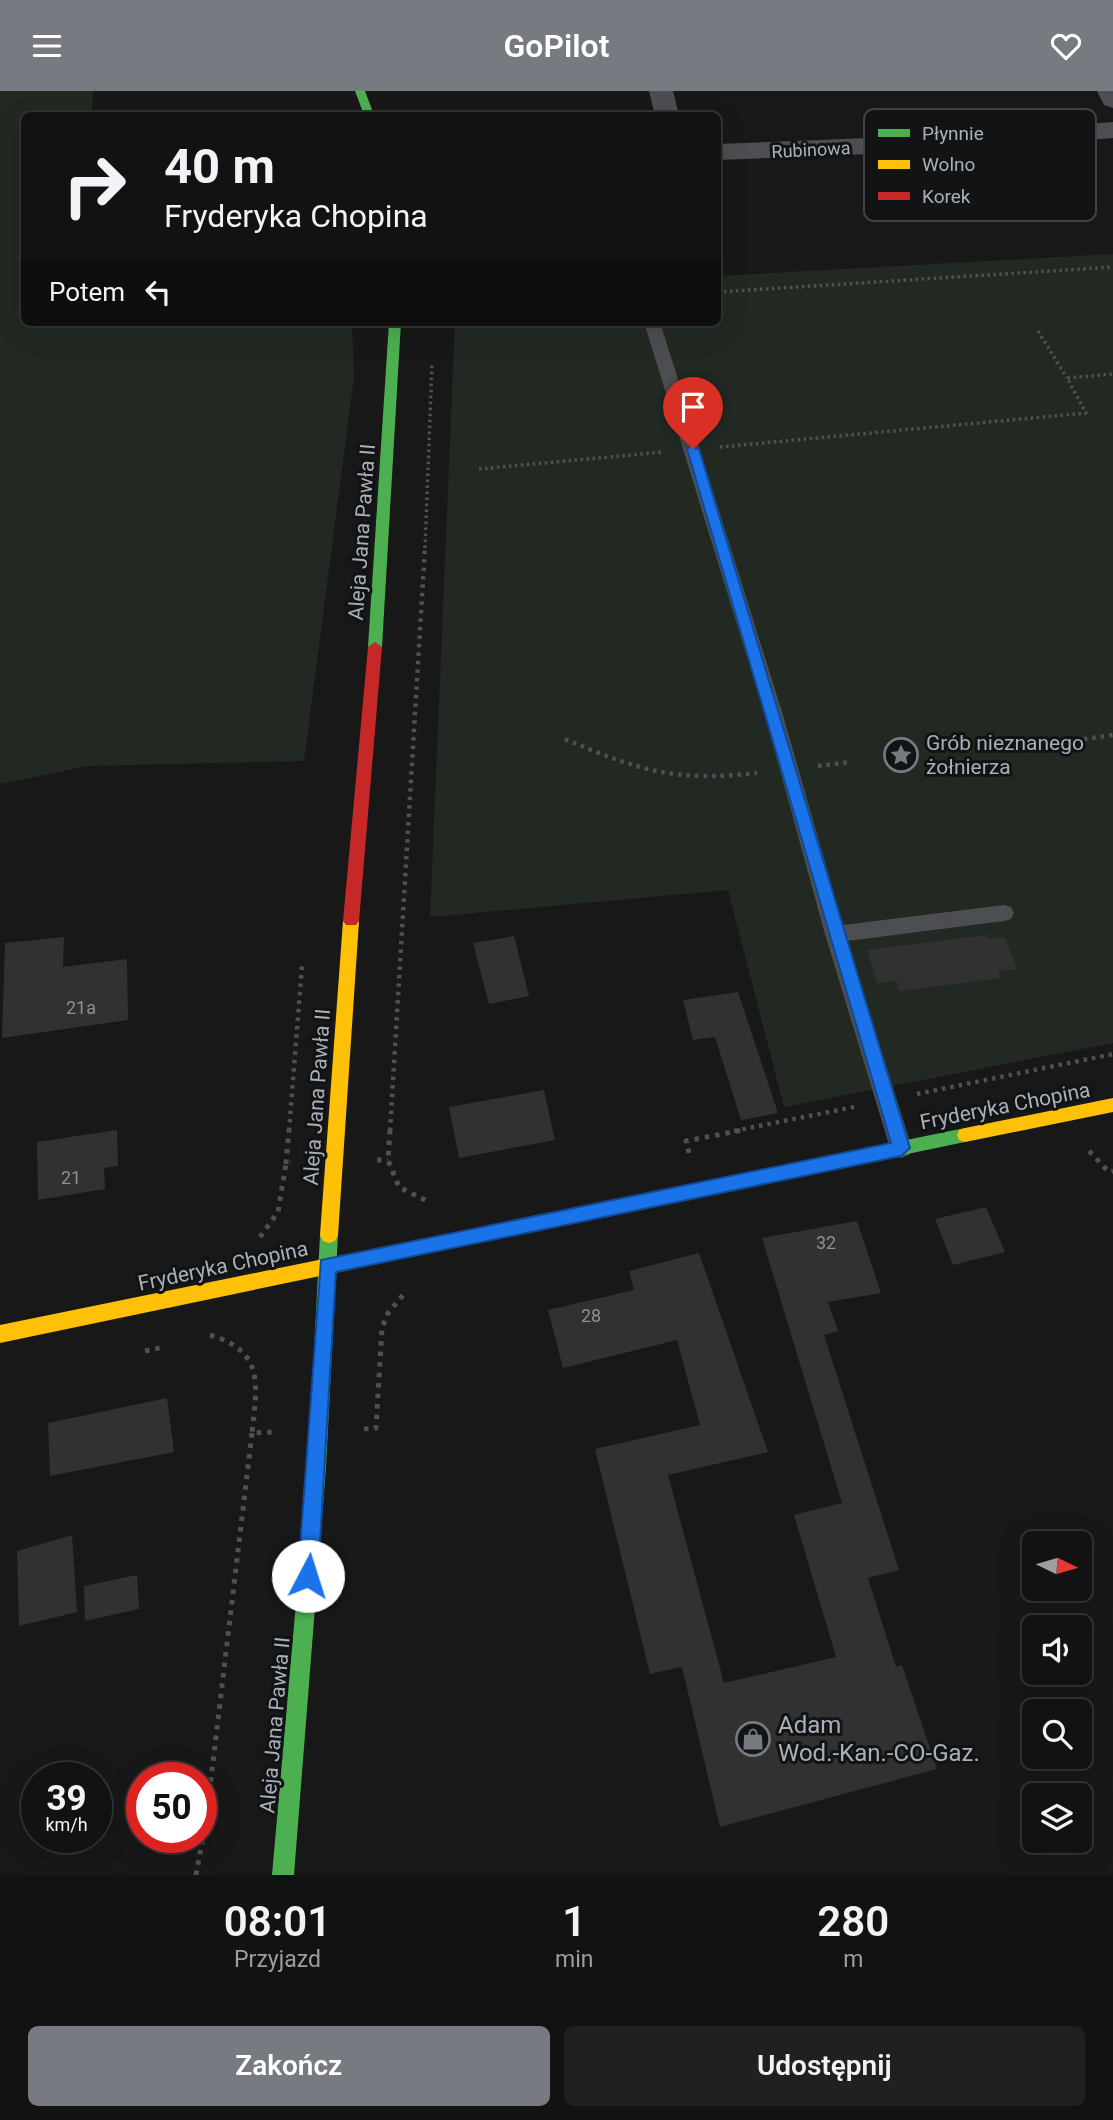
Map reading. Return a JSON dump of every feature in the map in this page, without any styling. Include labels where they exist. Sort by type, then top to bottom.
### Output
[{"type":"main road","points":[[359,91],[368,112]]},
{"type":"main road","name":"Aleja Jana Pawła II","points":[[283,1875],[317,1467],[358,821],[377,628],[395,326]]},
{"type":"main road","name":"Fryderyka Chopina","points":[[0,1334],[1113,1105]]},
{"type":"street","points":[[661,91],[666,112]]},
{"type":"street","points":[[1109,91],[1113,100]]},
{"type":"street","name":"Rubinowa","points":[[721,152],[864,146]]},
{"type":"lane","points":[[653,326],[790,770],[835,934],[901,1148]]},
{"type":"lane","points":[[835,934],[1004,913]]},
{"type":"path","points":[[721,292],[1113,267]]},
{"type":"path","points":[[479,469],[1086,413],[1038,331]]},
{"type":"path","points":[[388,1160],[427,516],[432,359]]},
{"type":"path","points":[[1067,378],[1113,374]]},
{"type":"path","points":[[1025,748],[1113,735]]},
{"type":"path","points":[[565,739],[612,759],[694,778],[790,770]]},
{"type":"path","points":[[286,1164],[302,966]]},
{"type":"path","points":[[196,1875],[206,1821],[252,1433]]},
{"type":"shaded area","points":[[0,91],[93,91],[92,112],[21,112],[21,326],[352,326],[354,377],[304,761],[88,766],[0,784]]},
{"type":"shaded area","points":[[1113,254],[1113,1043],[784,1107],[728,890],[430,917],[455,326],[721,326],[721,276]]},
{"type":"building","points":[[986,935],[987,939],[1005,937],[1017,969],[998,971],[1001,978],[899,991],[896,981],[877,983],[867,950]]},
{"type":"building","points":[[514,936],[529,996],[489,1004],[473,943]]},
{"type":"building","points":[[64,937],[63,967],[127,959],[128,1020],[2,1038],[5,943]]},
{"type":"building","points":[[738,992],[778,1113],[741,1120],[715,1037],[693,1040],[683,1000]]},
{"type":"building","points":[[544,1090],[555,1140],[459,1158],[449,1107]]},
{"type":"building","points":[[117,1130],[118,1166],[104,1168],[105,1189],[38,1200],[37,1142]]},
{"type":"building","points":[[986,1207],[1005,1252],[953,1265],[935,1219]]},
{"type":"building","points":[[857,1221],[881,1293],[828,1302],[838,1331],[824,1335],[899,1570],[868,1578],[896,1667],[902,1665],[937,1769],[720,1827],[682,1667],[650,1674],[595,1449],[700,1425],[677,1340],[563,1368],[548,1310],[634,1290],[629,1271],[699,1253],[768,1452],[668,1475],[724,1683],[836,1657],[794,1515],[842,1503],[762,1238]]},
{"type":"building","points":[[167,1398],[174,1452],[50,1476],[48,1423]]},
{"type":"building","points":[[72,1535],[77,1612],[19,1626],[17,1551]]},
{"type":"building","points":[[137,1575],[139,1609],[85,1621],[84,1586]]},
{"type":"traffic: fast","points":[[360,91],[368,112]]},
{"type":"traffic: fast","points":[[375,647],[395,326]]},
{"type":"traffic: fast","points":[[392,1253],[965,1135]]},
{"type":"traffic: fast","points":[[283,1875],[317,1467],[329,1235]]},
{"type":"traffic: slow","points":[[329,1235],[351,921]]},
{"type":"traffic: slow","points":[[965,1135],[1113,1105]]},
{"type":"traffic: slow","points":[[0,1334],[392,1253]]},
{"type":"traffic: jam","points":[[351,921],[375,647]]},
{"type":"place","name":"Grób nieznanego żołnierza","points":[[901,755]]},
{"type":"place","name":"Adam Wod.-Kan.-CO-Gaz.","points":[[753,1739]]},
{"type":"route","points":[[308,1576],[328,1265],[901,1148],[693,449]]}]
